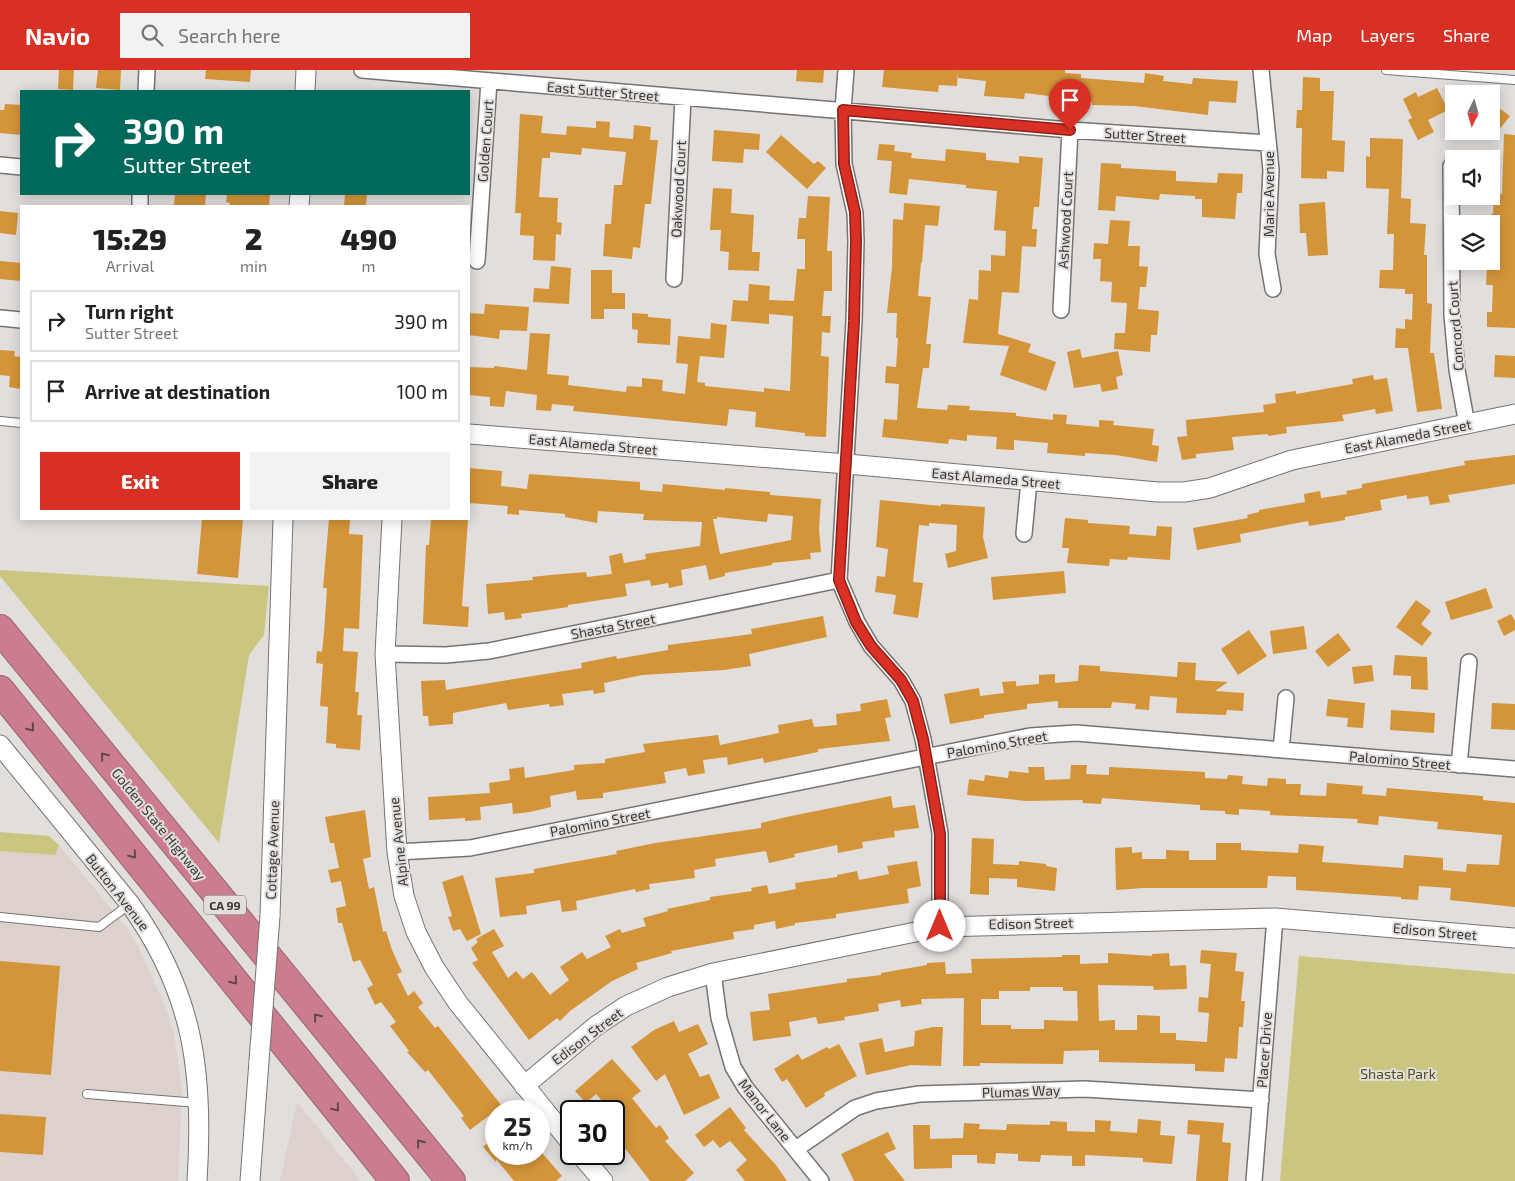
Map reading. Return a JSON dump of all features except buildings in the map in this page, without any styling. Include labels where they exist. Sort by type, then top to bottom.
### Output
[{"type":"highway","name":"Golden State Highway","points":[[0,629],[451,1181]]},
{"type":"highway","name":"CA 99","points":[[0,690],[395,1181]]},
{"type":"street","points":[[146,90],[147,70]]},
{"type":"street","points":[[306,70],[306,90]]},
{"type":"street","name":"East Sutter Street","points":[[362,70],[843,110]]},
{"type":"street","points":[[846,70],[843,110],[844,164],[855,212],[856,241],[847,464],[839,580],[856,622],[871,646],[901,680],[913,701],[926,757],[940,834],[940,926]]},
{"type":"street","name":"Marie Avenue","points":[[1261,70],[1271,170],[1267,254],[1273,289]]},
{"type":"street","name":"Golden Court","points":[[476,261],[489,81]]},
{"type":"street","name":"Oakwood Court","points":[[674,279],[683,98]]},
{"type":"street","name":"Sutter Street","points":[[843,110],[1070,130],[1268,143]]},
{"type":"street","name":"Ashwood Court","points":[[1061,310],[1070,130]]},
{"type":"street","points":[[0,166],[20,167]]},
{"type":"street","name":"Concord Court","points":[[1451,205],[1452,315],[1457,370],[1467,425]]},
{"type":"street","points":[[0,318],[20,320]]},
{"type":"street","name":"East Alameda Street","points":[[470,434],[847,464],[1158,492],[1184,492],[1210,488],[1292,460],[1515,414]]},
{"type":"street","points":[[1024,534],[1029,481]]},
{"type":"street","name":"Cottage Avenue","points":[[250,1181],[270,916],[283,520]]},
{"type":"street","name":"Alpine Avenue","points":[[392,520],[385,654],[397,852],[404,896],[416,932],[434,967],[458,1003],[560,1130]]},
{"type":"street","name":"Shasta Street","points":[[385,654],[446,655],[489,651],[839,580]]},
{"type":"street","points":[[1459,765],[1469,662]]},
{"type":"street","points":[[1281,750],[1286,698]]},
{"type":"street","name":"Palomino Street","points":[[397,852],[470,848],[1030,736],[1076,733],[1515,769]]},
{"type":"street","name":"Button Avenue","points":[[0,745],[130,904],[149,930],[175,984],[189,1025],[200,1103],[197,1181]]},
{"type":"street","name":"Edison Street","points":[[524,1086],[596,1026],[626,1006],[668,987],[713,973],[864,940],[940,926],[1275,918],[1515,938]]},
{"type":"street","name":"Placer Drive","points":[[1254,1181],[1275,918]]},
{"type":"street","name":"Manor Lane","points":[[713,973],[719,1018],[733,1067],[745,1087],[821,1181]]},
{"type":"street","name":"Plumas Way","points":[[796,1149],[855,1108],[876,1101],[919,1094],[1085,1089],[1260,1100]]},
{"type":"street","points":[[589,1165],[603,1181]]},
{"type":"lane","points":[[1386,70],[1515,80]]},
{"type":"lane","points":[[0,421],[20,423]]},
{"type":"lane","points":[[0,917],[99,927],[130,904]]},
{"type":"lane","points":[[86,1094],[200,1103]]},
{"type":"shaded area","points":[[59,845],[125,926],[140,950],[166,1008],[174,1034],[182,1091],[178,1181],[0,1181],[0,851],[55,855]]},
{"type":"shaded area","points":[[297,1102],[361,1181],[280,1181]]},
{"type":"green space","points":[[0,570],[269,586],[264,635],[249,655],[219,843],[0,576]]},
{"type":"green space","points":[[0,832],[49,836],[59,845],[55,855],[0,851]]},
{"type":"green space","name":"Shasta Park","points":[[1299,956],[1515,974],[1515,1181],[1280,1181]]},
{"type":"route","points":[[940,926],[940,834],[923,739],[913,701],[901,680],[871,646],[856,622],[839,580],[847,464],[856,241],[855,212],[844,164],[843,110],[1070,130]]}]
